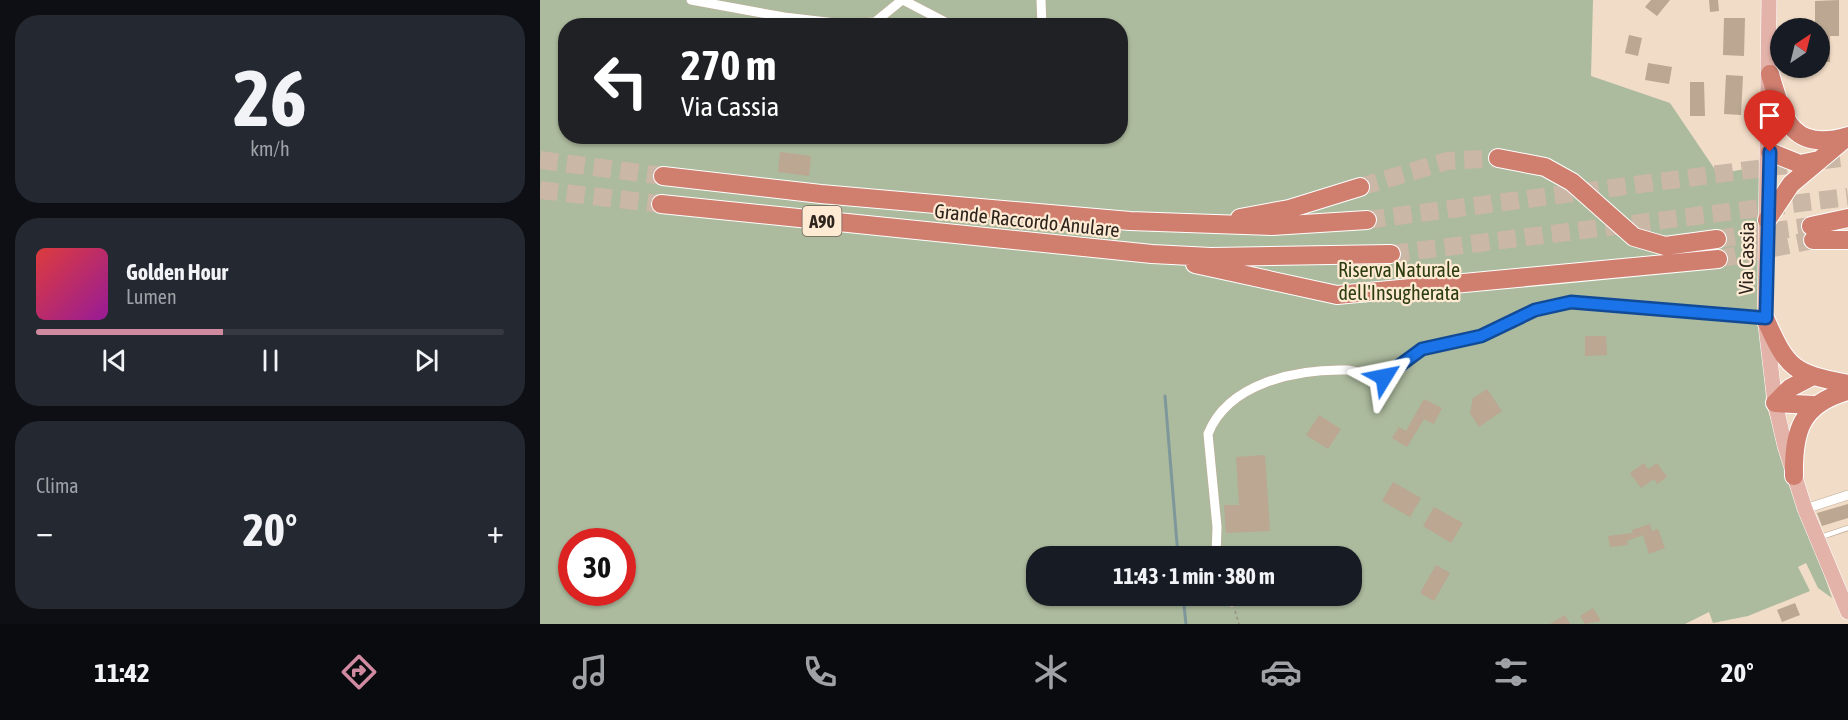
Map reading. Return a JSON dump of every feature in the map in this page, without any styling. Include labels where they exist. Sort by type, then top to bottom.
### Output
[{"type":"highway","points":[[1771,78],[1782,114],[1787,124],[1799,135],[1830,140],[1848,137]]},
{"type":"highway","points":[[1770,152],[1799,135]]},
{"type":"highway","points":[[1767,220],[1791,184],[1848,137]]},
{"type":"highway","points":[[1770,152],[1800,164],[1819,160]]},
{"type":"highway","points":[[1498,158],[1545,167],[1563,177],[1634,237],[1665,246],[1717,239]]},
{"type":"highway","name":"Grande Raccordo Anulare","points":[[663,176],[821,194],[1130,221],[1272,226],[1366,220]]},
{"type":"highway","points":[[1206,224],[1289,209],[1360,188]]},
{"type":"highway","name":"Grande Raccordo Anulare","points":[[661,204],[1152,254],[1211,257],[1391,254]]},
{"type":"highway","points":[[1848,218],[1812,233],[1848,240]]},
{"type":"highway","points":[[1152,254],[1309,291],[1337,295],[1718,259]]},
{"type":"highway","points":[[1766,318],[1784,356],[1799,371],[1811,377],[1848,384]]},
{"type":"highway","points":[[1775,403],[1791,388],[1811,377]]},
{"type":"highway","points":[[1775,403],[1815,405],[1848,391]]},
{"type":"highway","points":[[1794,476],[1798,433],[1802,420],[1815,405]]},
{"type":"main road","name":"Via Cassia","points":[[1769,0],[1770,74]]},
{"type":"main road","name":"Via Cassia","points":[[1770,78],[1766,318],[1775,403],[1805,509],[1848,612]]},
{"type":"street","points":[[691,0],[793,18]]},
{"type":"street","points":[[880,18],[903,0],[938,18]]},
{"type":"street","points":[[1041,0],[1042,18]]},
{"type":"street","points":[[1216,546],[1217,527],[1208,434],[1214,420],[1244,392],[1282,376],[1349,370],[1381,378],[1422,349],[1481,336],[1535,310],[1571,302],[1766,318]]},
{"type":"street","points":[[1805,509],[1848,495]]},
{"type":"lane","points":[[1816,539],[1848,528]]},
{"type":"path","points":[[1233,606],[1239,624]]},
{"type":"green space","name":"Riserva Naturale dell'Insugherata","points":[[540,0],[1593,0],[1591,76],[1670,103],[1718,174],[1761,166],[1766,405],[1832,598],[1818,588],[1806,563],[1798,567],[1810,591],[1748,616],[1713,623],[1709,612],[1685,624],[540,624]]},
{"type":"building","points":[[1651,0],[1670,0],[1657,16],[1645,7]]},
{"type":"building","points":[[1709,0],[1718,0],[1719,11],[1710,12]]},
{"type":"building","points":[[1839,0],[1839,36],[1830,36],[1830,18],[1815,18],[1815,1]]},
{"type":"building","points":[[1724,18],[1745,18],[1744,56],[1723,55]]},
{"type":"building","points":[[1629,35],[1642,38],[1638,56],[1625,53]]},
{"type":"building","points":[[1648,63],[1672,67],[1669,84],[1645,80]]},
{"type":"building","points":[[1726,75],[1743,76],[1741,115],[1724,114]]},
{"type":"building","points":[[1690,82],[1704,82],[1705,116],[1690,116]]},
{"type":"building","points":[[780,152],[811,156],[809,176],[778,172]]},
{"type":"building","points":[[1585,336],[1606,336],[1607,355],[1585,356]]},
{"type":"building","points":[[1487,389],[1502,411],[1479,427],[1470,413],[1473,398]]},
{"type":"building","points":[[1424,399],[1442,408],[1434,424],[1424,419],[1407,447],[1392,438],[1399,427],[1406,431]]},
{"type":"building","points":[[1319,415],[1341,429],[1328,449],[1306,435]]},
{"type":"building","points":[[1265,455],[1270,531],[1226,533],[1224,505],[1239,505],[1236,457]]},
{"type":"building","points":[[1644,463],[1648,469],[1657,463],[1667,477],[1657,484],[1654,479],[1641,488],[1630,473]]},
{"type":"building","points":[[1393,482],[1421,498],[1410,517],[1382,501]]},
{"type":"building","points":[[1848,504],[1848,518],[1822,526],[1817,513]]},
{"type":"building","points":[[1434,507],[1463,523],[1451,543],[1423,526]]},
{"type":"building","points":[[1650,524],[1652,531],[1658,529],[1665,548],[1649,554],[1643,535],[1627,541],[1628,545],[1610,547],[1608,536],[1633,533],[1632,530]]},
{"type":"building","points":[[1436,565],[1450,573],[1434,601],[1420,593]]},
{"type":"building","points":[[1795,603],[1800,615],[1782,622],[1777,610]]},
{"type":"building","points":[[1593,608],[1601,621],[1585,624],[1580,616]]},
{"type":"building","points":[[1565,615],[1570,624],[1550,624]]},
{"type":"waterway","points":[[1165,396],[1177,546]]},
{"type":"waterway","points":[[1184,606],[1186,624]]},
{"type":"tunnel","points":[[1367,220],[1848,157]]},
{"type":"tunnel","points":[[1360,187],[1447,161],[1498,158]]},
{"type":"tunnel","points":[[540,160],[663,176]]},
{"type":"tunnel","points":[[540,190],[661,204]]},
{"type":"tunnel","points":[[1391,254],[1848,197]]},
{"type":"tunnel","points":[[1717,239],[1811,226]]},
{"type":"tunnel","points":[[1718,259],[1813,240]]},
{"type":"route","points":[[1384,377],[1422,349],[1462,342],[1496,330],[1535,310],[1577,301],[1766,318],[1770,152]]}]
